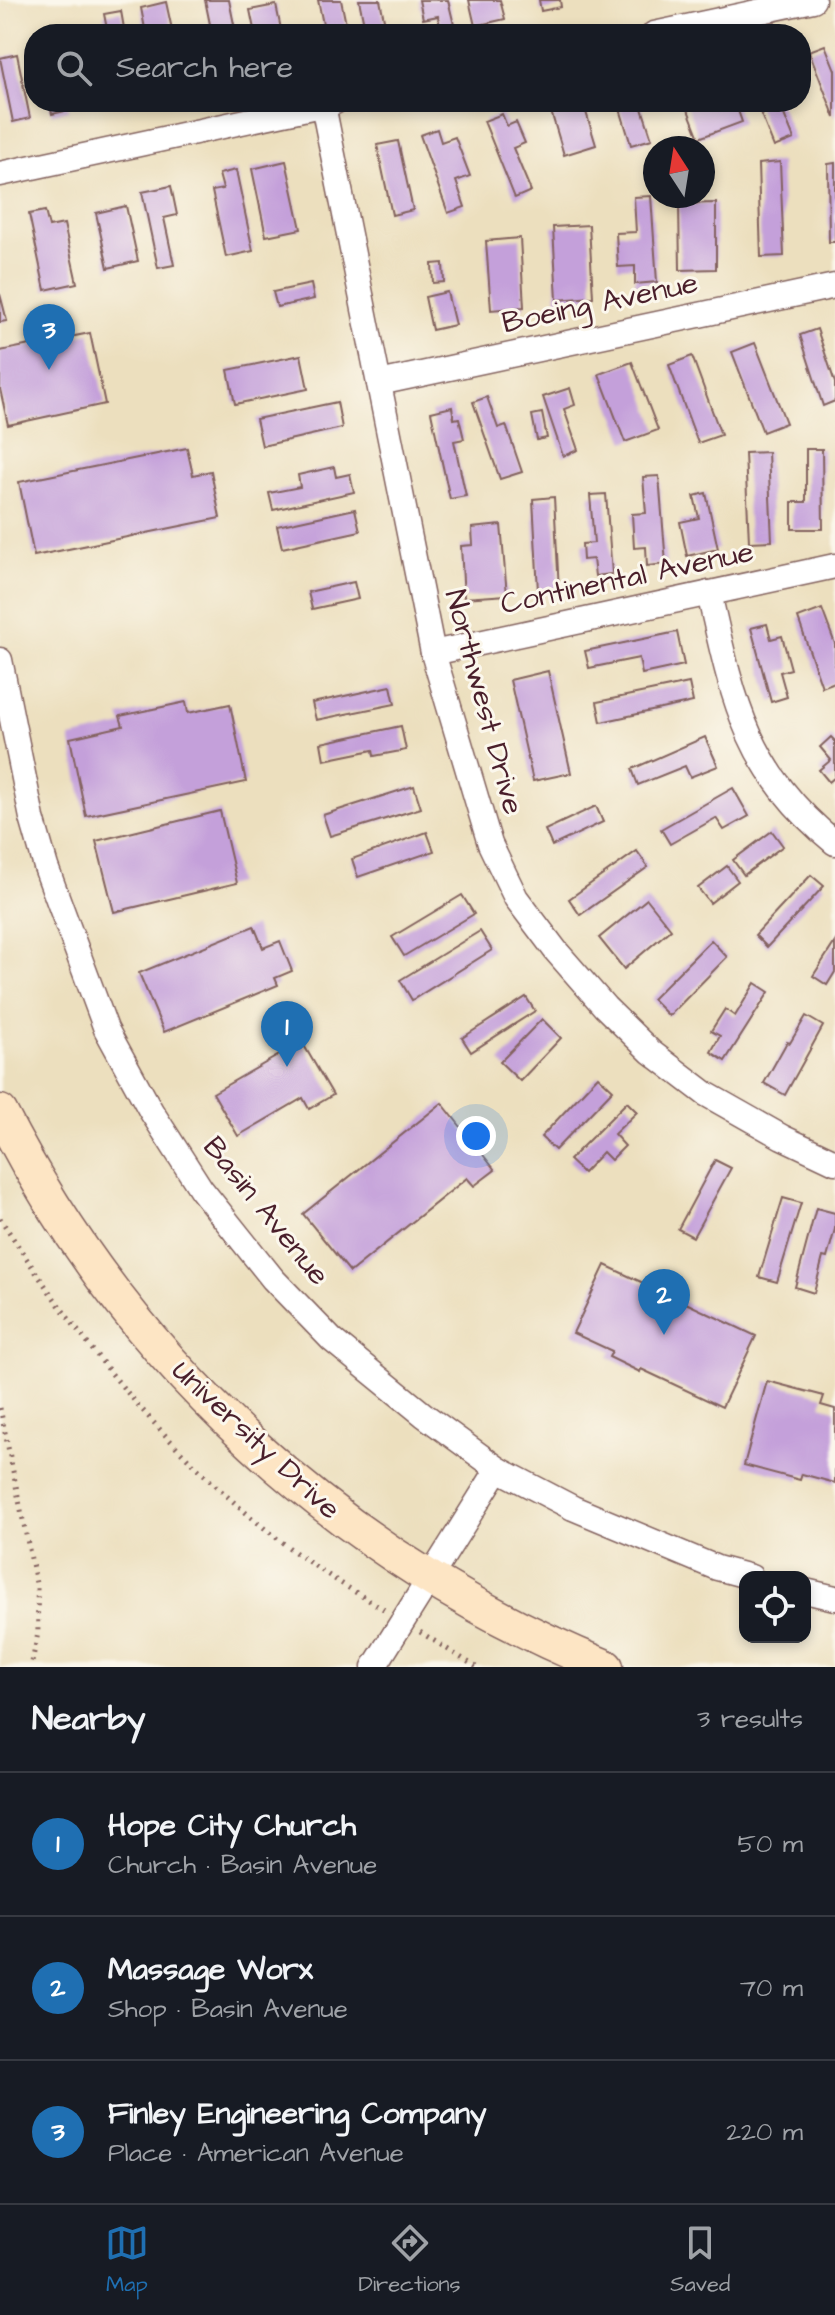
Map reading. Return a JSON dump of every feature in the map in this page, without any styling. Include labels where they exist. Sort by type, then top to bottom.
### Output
[{"type":"main road","name":"University Drive","points":[[0,1112],[43,1191],[88,1259],[134,1321],[234,1429],[347,1524],[429,1579],[523,1631],[606,1667]]},
{"type":"street","points":[[701,24],[813,0]]},
{"type":"street","points":[[0,174],[287,112]]},
{"type":"street","name":"Northwest Drive","points":[[331,112],[379,383],[433,653],[490,844],[516,898],[556,951],[605,1007],[651,1052],[706,1094],[782,1137],[835,1162]]},
{"type":"street","name":"Boeing Avenue","points":[[379,383],[835,286]]},
{"type":"street","name":"Continental Avenue","points":[[433,653],[835,566]]},
{"type":"street","points":[[709,593],[728,678],[747,732],[761,758],[796,807],[835,843]]},
{"type":"street","name":"Basin Avenue","points":[[0,660],[32,818],[46,867],[106,1029],[151,1111],[201,1189],[283,1289],[332,1340],[424,1415],[498,1469],[598,1518],[717,1568],[739,1574]]},
{"type":"street","points":[[374,1667],[498,1469]]},
{"type":"street","points":[[811,1592],[835,1598]]},
{"type":"path","points":[[0,1218],[33,1270],[92,1351],[183,1454],[282,1543],[476,1667]]},
{"type":"path","points":[[0,1408],[37,1588],[38,1633],[31,1667]]},
{"type":"building","points":[[205,0],[229,0],[234,24],[210,24]]},
{"type":"building","points":[[318,0],[341,0],[346,24],[323,24]]},
{"type":"building","points":[[359,0],[380,0],[385,24],[364,24]]},
{"type":"building","points":[[419,0],[448,0],[454,24],[440,24],[438,16],[423,19]]},
{"type":"building","points":[[469,0],[500,0],[505,19],[475,24]]},
{"type":"building","points":[[539,0],[560,0],[561,7],[541,11]]},
{"type":"building","points":[[166,2],[171,24],[144,24],[141,8]]},
{"type":"building","points":[[276,5],[280,24],[253,24],[250,10]]},
{"type":"building","points":[[121,11],[123,24],[106,24],[104,14]]},
{"type":"building","points":[[825,45],[835,70],[835,118],[811,56],[811,50]]},
{"type":"building","points":[[17,54],[24,88],[24,112],[29,112],[30,118],[13,122],[0,58]]},
{"type":"building","points":[[551,112],[586,112],[596,145],[564,155]]},
{"type":"building","points":[[621,112],[643,112],[651,136],[643,136],[643,142],[631,145]]},
{"type":"building","points":[[689,112],[738,112],[742,122],[698,136]]},
{"type":"building","points":[[760,112],[783,112],[794,139],[774,147]]},
{"type":"building","points":[[502,114],[507,126],[516,122],[525,143],[513,148],[531,191],[515,198],[484,121]]},
{"type":"building","points":[[437,129],[441,142],[455,137],[470,176],[456,181],[465,207],[448,213],[420,135]]},
{"type":"building","points":[[398,141],[413,210],[392,215],[377,145]]},
{"type":"building","points":[[286,161],[301,229],[266,236],[252,169]]},
{"type":"building","points":[[780,162],[784,256],[761,257],[758,164]]},
{"type":"building","points":[[835,163],[835,242],[829,242],[828,164]]},
{"type":"building","points":[[236,170],[253,251],[226,257],[212,191],[223,189],[219,174]]},
{"type":"building","points":[[171,186],[177,215],[164,218],[174,265],[158,268],[142,192]]},
{"type":"building","points":[[643,196],[643,208],[652,208],[657,282],[635,284],[635,266],[618,267],[616,233],[636,232],[634,197]]},
{"type":"building","points":[[715,203],[716,269],[680,270],[679,208],[715,208]]},
{"type":"building","points":[[126,206],[138,261],[108,268],[96,213]]},
{"type":"building","points":[[45,211],[49,227],[64,224],[77,283],[45,290],[29,214]]},
{"type":"building","points":[[589,225],[593,297],[557,300],[553,227]]},
{"type":"building","points":[[520,238],[524,307],[491,310],[486,241]]},
{"type":"building","points":[[443,263],[444,282],[433,283],[432,264]]},
{"type":"building","points":[[311,284],[314,299],[277,307],[273,292]]},
{"type":"building","points":[[447,292],[455,325],[432,330],[425,297]]},
{"type":"building","points":[[0,294],[7,321],[0,322]]},
{"type":"building","points":[[817,329],[835,383],[835,401],[823,406],[800,335]]},
{"type":"building","points":[[90,333],[105,404],[8,425],[0,389],[0,351]]},
{"type":"building","points":[[755,343],[786,423],[763,432],[732,352]]},
{"type":"building","points":[[301,355],[308,389],[235,404],[228,370]]},
{"type":"building","points":[[692,356],[721,435],[698,443],[669,365]]},
{"type":"building","points":[[632,362],[658,430],[625,442],[599,374]]},
{"type":"building","points":[[570,388],[575,405],[564,409],[578,450],[563,456],[543,397]]},
{"type":"building","points":[[487,397],[498,428],[506,425],[522,472],[500,479],[473,402]]},
{"type":"building","points":[[337,402],[342,428],[262,446],[256,419]]},
{"type":"building","points":[[452,407],[454,419],[459,418],[464,439],[454,441],[466,496],[450,499],[431,412]]},
{"type":"building","points":[[542,413],[547,438],[537,440],[532,415]]},
{"type":"building","points":[[187,448],[193,475],[211,471],[220,518],[34,556],[19,482]]},
{"type":"building","points":[[806,449],[822,449],[823,529],[792,529],[792,502],[806,502]]},
{"type":"building","points":[[768,452],[772,541],[749,542],[745,453]]},
{"type":"building","points":[[334,467],[336,477],[350,474],[354,492],[273,510],[269,493],[300,487],[298,475]]},
{"type":"building","points":[[659,476],[666,564],[647,566],[646,547],[634,548],[632,514],[646,513],[643,477]]},
{"type":"building","points":[[706,493],[718,549],[687,556],[680,522],[699,518],[694,496]]},
{"type":"building","points":[[606,494],[612,574],[595,576],[593,559],[583,560],[582,544],[594,543],[590,495]]},
{"type":"building","points":[[554,497],[559,590],[538,591],[533,499]]},
{"type":"building","points":[[355,509],[360,531],[282,548],[277,526]]},
{"type":"building","points":[[501,525],[507,595],[464,598],[461,546],[473,545],[472,528]]},
{"type":"building","points":[[354,582],[358,599],[312,609],[308,592]]},
{"type":"building","points":[[822,609],[835,644],[835,682],[822,687],[798,618]]},
{"type":"building","points":[[767,624],[771,639],[782,636],[791,669],[780,672],[787,697],[771,702],[751,628]]},
{"type":"building","points":[[677,632],[684,665],[642,674],[639,658],[589,668],[585,651]]},
{"type":"building","points":[[548,671],[571,773],[533,781],[510,680]]},
{"type":"building","points":[[689,683],[693,702],[601,722],[597,702]]},
{"type":"building","points":[[391,686],[395,704],[316,720],[312,703]]},
{"type":"building","points":[[186,702],[188,713],[230,704],[246,782],[86,816],[70,738],[123,726],[120,716]]},
{"type":"building","points":[[401,726],[406,750],[374,756],[373,750],[324,760],[321,743]]},
{"type":"building","points":[[705,737],[718,766],[690,777],[685,766],[638,785],[632,769]]},
{"type":"building","points":[[831,737],[835,741],[835,777],[829,782],[819,770],[831,760],[820,747]]},
{"type":"building","points":[[414,786],[421,808],[330,836],[323,815]]},
{"type":"building","points":[[733,788],[749,816],[724,830],[716,818],[670,844],[661,829]]},
{"type":"building","points":[[596,806],[603,822],[552,846],[545,830]]},
{"type":"building","points":[[220,811],[237,883],[114,912],[96,841]]},
{"type":"building","points":[[772,831],[783,846],[744,875],[733,860]]},
{"type":"building","points":[[427,832],[434,851],[358,877],[352,859]]},
{"type":"building","points":[[637,851],[648,867],[580,915],[569,899]]},
{"type":"building","points":[[727,866],[738,881],[710,903],[698,888]]},
{"type":"building","points":[[811,875],[824,886],[767,947],[755,935]]},
{"type":"building","points":[[462,895],[474,914],[404,956],[392,937]]},
{"type":"building","points":[[647,899],[671,929],[624,969],[599,938]]},
{"type":"building","points":[[254,926],[263,948],[280,941],[292,971],[275,978],[278,985],[164,1032],[139,973]]},
{"type":"building","points":[[480,931],[492,950],[412,1000],[400,980]]},
{"type":"building","points":[[711,940],[727,957],[669,1016],[652,999]]},
{"type":"building","points":[[835,942],[835,972],[827,985],[813,976]]},
{"type":"building","points":[[755,983],[769,992],[725,1061],[711,1052],[720,1036],[711,1031],[725,1009],[735,1016]]},
{"type":"building","points":[[526,997],[535,1011],[471,1052],[462,1038]]},
{"type":"building","points":[[806,1016],[823,1026],[785,1095],[764,1083]]},
{"type":"building","points":[[542,1019],[561,1038],[520,1081],[500,1062]]},
{"type":"building","points":[[302,1042],[333,1095],[309,1109],[303,1098],[238,1136],[213,1093]]},
{"type":"building","points":[[598,1076],[613,1090],[555,1150],[541,1137]]},
{"type":"building","points":[[627,1102],[637,1112],[614,1134],[625,1146],[611,1160],[603,1152],[583,1173],[569,1160]]},
{"type":"building","points":[[442,1103],[495,1170],[474,1186],[467,1178],[350,1272],[303,1214]]},
{"type":"building","points":[[715,1160],[731,1168],[693,1237],[678,1229]]},
{"type":"building","points":[[783,1198],[801,1203],[777,1282],[759,1277]]},
{"type":"building","points":[[816,1208],[835,1213],[835,1229],[827,1258],[823,1257],[814,1293],[795,1287]]},
{"type":"building","points":[[605,1265],[756,1336],[722,1407],[609,1357],[612,1351],[573,1333]]},
{"type":"building","points":[[767,1381],[824,1396],[821,1405],[835,1409],[835,1483],[802,1474],[800,1480],[744,1465]]},
{"type":"place","name":"Finley Engineering Company","points":[[49,370]]},
{"type":"place","name":"Hope City Church","points":[[287,1067]]},
{"type":"place","name":"Massage Worx","points":[[664,1335]]}]
